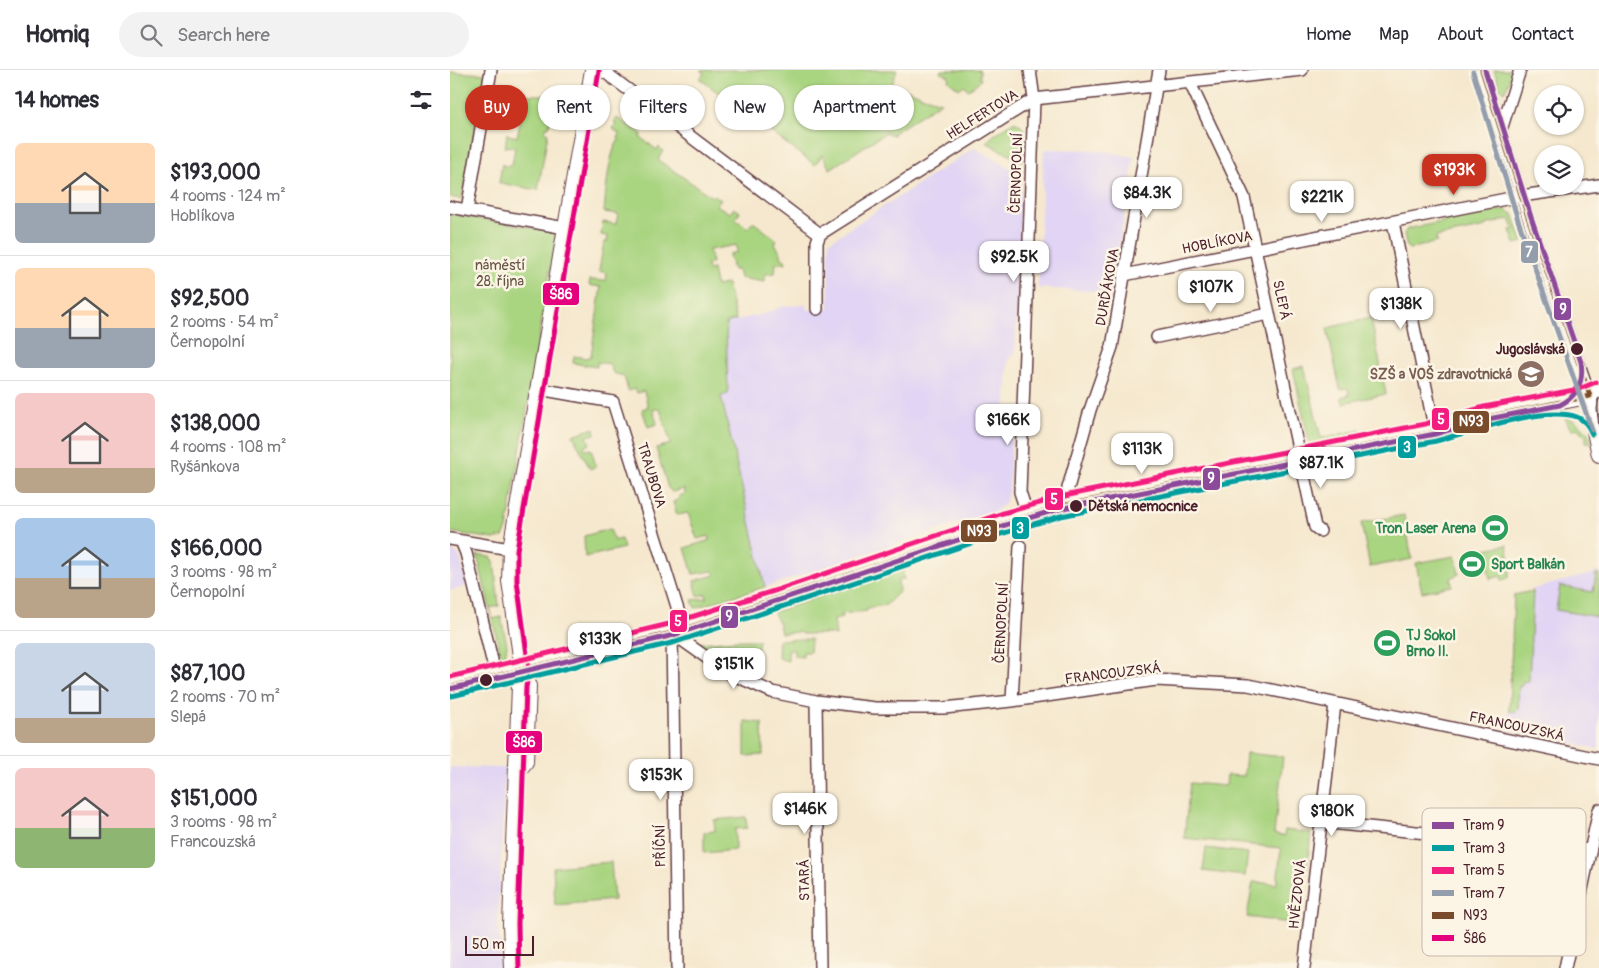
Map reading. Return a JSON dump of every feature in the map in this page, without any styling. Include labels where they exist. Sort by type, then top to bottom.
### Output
[{"type":"street","points":[[467,210],[491,70]]},
{"type":"street","points":[[512,968],[510,924],[518,686],[522,669],[509,581],[510,549],[539,389],[592,70]]},
{"type":"street","points":[[598,70],[606,73],[820,234],[817,242],[817,309]]},
{"type":"street","name":"ČERNOPOLNÍ","points":[[1029,515],[1020,492],[1034,99],[1030,70]]},
{"type":"street","name":"DURĎÁKOVA","points":[[1066,505],[1068,488],[1090,410],[1112,346],[1159,70]]},
{"type":"street","name":"HELFERTOVA","points":[[820,234],[1034,99],[1302,70]]},
{"type":"street","points":[[1482,70],[1521,196],[1596,397],[1591,417],[1599,455]]},
{"type":"street","points":[[1501,130],[1520,70]]},
{"type":"street","name":"SLEPÁ","points":[[1190,83],[1244,197],[1316,527],[1320,531]]},
{"type":"street","name":"HOBLÍKOVA","points":[[1124,276],[1521,196],[1599,185]]},
{"type":"street","points":[[450,208],[565,228]]},
{"type":"street","points":[[1393,222],[1435,432]]},
{"type":"street","points":[[1158,338],[1269,314]]},
{"type":"street","name":"TRAUBOVA","points":[[539,389],[613,402],[678,631]]},
{"type":"street","points":[[450,687],[678,631],[1029,515],[1066,505],[1435,432],[1487,417],[1596,397]]},
{"type":"street","points":[[456,540],[510,549]]},
{"type":"street","points":[[456,540],[466,553],[492,660]]},
{"type":"street","name":"ČERNOPOLNÍ","points":[[1012,701],[1020,546]]},
{"type":"street","name":"FRANCOUZSKÁ","points":[[678,631],[727,672],[772,692],[816,701],[875,708],[944,708],[1012,701],[1156,680],[1248,685],[1599,759]]},
{"type":"street","name":"PŘÍČNÍ","points":[[677,968],[678,631]]},
{"type":"street","name":"STARÁ","points":[[816,701],[820,968]]},
{"type":"street","name":"HVĚZDOVÁ","points":[[1304,968],[1335,704]]},
{"type":"street","points":[[1586,869],[1599,810]]},
{"type":"street","points":[[1320,822],[1422,833]]},
{"type":"street","points":[[1586,850],[1590,850]]},
{"type":"shaded area","points":[[974,148],[1022,175],[1015,354],[1008,359],[1005,419],[1009,419],[1012,423],[1009,489],[1005,503],[996,511],[765,587],[721,396],[728,394],[726,323],[763,314],[784,306],[806,305],[807,310],[829,308],[829,242]]},
{"type":"shaded area","points":[[1044,149],[1096,150],[1134,157],[1111,292],[1038,288]]},
{"type":"shaded area","points":[[450,550],[458,554],[467,586],[450,591]]},
{"type":"shaded area","points":[[1599,572],[1599,749],[1506,730],[1509,713],[1514,595],[1533,592],[1533,589]]},
{"type":"shaded area","points":[[450,767],[505,768],[498,919],[501,967],[450,968]]},
{"type":"green space","points":[[700,70],[897,70],[892,84],[895,85],[794,85],[794,130],[898,130],[892,134],[894,135],[885,133],[830,169],[822,155],[815,165],[768,130],[784,130],[784,85],[715,85],[715,90],[700,79],[704,73]]},
{"type":"green space","points":[[941,70],[980,70],[981,80],[968,90],[964,85],[959,89],[948,80],[949,76],[940,72]]},
{"type":"green space","points":[[1494,70],[1513,70],[1504,92],[1500,88]]},
{"type":"green space","points":[[450,72],[485,74],[483,85],[465,85],[465,130],[475,130],[462,199],[450,197]]},
{"type":"green space","points":[[914,92],[941,102],[914,120]]},
{"type":"green space","points":[[528,95],[538,95],[538,130],[545,130],[545,132],[548,133],[538,190],[499,183],[502,164],[507,167],[512,165],[515,148],[507,146],[505,148],[507,133],[517,137],[518,130],[528,130]]},
{"type":"green space","points":[[617,118],[620,120],[620,130],[636,130],[642,134],[640,137],[657,150],[659,147],[663,151],[658,160],[712,197],[714,195],[721,199],[716,205],[730,213],[734,208],[740,212],[735,219],[748,228],[753,222],[777,240],[775,244],[786,263],[776,263],[775,273],[765,274],[765,282],[740,278],[738,270],[733,270],[731,264],[733,263],[730,261],[729,254],[737,252],[736,245],[709,250],[712,263],[707,264],[708,270],[713,269],[716,286],[727,284],[736,320],[726,323],[728,394],[721,396],[765,587],[695,608],[692,600],[707,598],[706,594],[698,596],[694,581],[715,575],[713,571],[693,574],[685,548],[710,540],[709,536],[697,539],[688,513],[677,515],[673,502],[679,499],[679,496],[685,494],[684,489],[672,492],[668,488],[656,448],[671,444],[660,409],[653,409],[657,424],[648,427],[642,409],[648,407],[644,391],[637,393],[635,389],[628,391],[624,376],[613,373],[610,364],[597,362],[597,367],[573,363],[574,356],[586,358],[591,356],[601,287],[589,285],[590,280],[606,281],[607,273],[599,271],[604,242],[607,242],[608,236],[601,235],[603,222],[616,224],[618,214],[604,212],[612,154],[620,134],[613,129],[616,124],[614,122]]},
{"type":"green space","points":[[1013,122],[1019,124],[1024,129],[1022,161],[986,142]]},
{"type":"green space","points":[[1504,209],[1513,214],[1523,242],[1515,244],[1510,230],[1514,229],[1510,219],[1485,225],[1486,227],[1436,237],[1437,242],[1409,249],[1407,247],[1404,234],[1407,229]]},
{"type":"green space","name":"náměstí 28. října","points":[[450,214],[552,231],[556,236],[507,529],[503,537],[494,539],[450,532]]},
{"type":"green space","points":[[1371,318],[1386,394],[1343,403],[1341,397],[1349,395],[1348,388],[1340,389],[1327,328]]},
{"type":"green space","points":[[1304,366],[1321,438],[1360,430],[1361,435],[1315,444],[1309,441],[1293,369]]},
{"type":"green space","points":[[1564,416],[1582,426],[1592,443],[1586,442],[1586,437],[1577,428],[1571,430]]},
{"type":"green space","points":[[594,428],[595,434],[587,436],[590,444],[584,446],[585,450],[591,449],[596,466],[590,469],[573,435]]},
{"type":"green space","points":[[1404,515],[1412,559],[1370,567],[1361,523]]},
{"type":"green space","points":[[610,529],[614,541],[621,539],[624,548],[585,557],[584,536]]},
{"type":"green space","points":[[1507,545],[1511,566],[1509,577],[1502,581],[1501,576],[1490,579],[1484,549]]},
{"type":"green space","points":[[477,555],[491,557],[494,561],[499,606],[490,608],[493,619],[501,617],[507,645],[505,655],[501,656]]},
{"type":"green space","points":[[1455,556],[1459,574],[1451,578],[1452,586],[1422,592],[1416,563]]},
{"type":"green space","points":[[902,569],[904,579],[898,580],[899,592],[886,605],[867,608],[867,611],[842,614],[842,617],[834,620],[836,636],[831,634],[803,634],[799,632],[781,633],[774,612]]},
{"type":"green space","points":[[1596,574],[1599,574],[1599,617],[1556,610],[1560,586],[1593,592]]},
{"type":"green space","points":[[1533,591],[1529,682],[1523,681],[1522,686],[1519,686],[1518,709],[1515,712],[1509,711],[1514,595]]},
{"type":"green space","points":[[811,639],[810,652],[803,652],[803,657],[794,656],[794,650],[788,650],[788,661],[778,658],[779,640]]},
{"type":"green space","points":[[759,640],[757,653],[727,652],[720,661],[700,646],[700,643]]},
{"type":"green space","points":[[745,721],[762,723],[763,755],[745,756]]},
{"type":"green space","points":[[1246,753],[1283,757],[1274,834],[1284,836],[1285,830],[1311,833],[1307,871],[1303,874],[1297,924],[1247,917],[1253,882],[1277,884],[1281,848],[1184,838],[1190,783],[1226,786],[1227,775],[1244,776]]},
{"type":"green space","points":[[746,817],[747,828],[735,829],[735,850],[704,853],[704,832],[715,831],[714,820]]},
{"type":"green space","points":[[1206,848],[1248,853],[1245,876],[1203,871]]},
{"type":"green space","points":[[611,862],[614,900],[555,905],[553,867]]},
{"type":"tram line","name":"9","points":[[450,689],[674,635],[982,532],[1059,509],[1435,434],[1483,420],[1560,405],[1571,397],[1578,388],[1582,376],[1581,362],[1531,217],[1485,70]]},
{"type":"tram line","name":"7","points":[[1473,72],[1518,220],[1592,430]]},
{"type":"tram line","name":"5","points":[[450,677],[669,624],[777,590],[1003,513],[1069,495],[1425,424],[1484,407],[1579,389],[1596,382]]},
{"type":"tram line","points":[[1599,398],[1597,409],[1599,427]]},
{"type":"tram line","name":"3","points":[[452,696],[676,642],[984,539],[1061,516],[1436,441],[1507,421],[1546,414],[1563,414],[1577,417],[1586,424],[1592,434]]},
{"type":"transit line","name":"N93","points":[[1482,70],[1528,217],[1590,396]]},
{"type":"transit line","name":"Š86","points":[[519,968],[518,924],[526,687],[529,669],[517,581],[517,550],[599,71]]},
{"type":"transit line","name":"N93","points":[[450,687],[672,633],[982,530],[1066,505],[1435,432],[1487,417],[1590,396]]},
{"type":"transit line","name":"Š86","points":[[452,694],[524,676]]},
{"type":"place","name":"Jugoslávská","points":[[1577,349]]},
{"type":"place","name":"SZŠ a VOŠ zdravotnická","points":[[1531,374]]},
{"type":"place","name":"Dětská nemocnice","points":[[1076,506]]},
{"type":"place","name":"Tron Laser Arena","points":[[1495,528]]},
{"type":"place","name":"Sport Balkán","points":[[1472,564]]},
{"type":"place","name":"TJ Sokol Brno II.","points":[[1387,643]]}]
